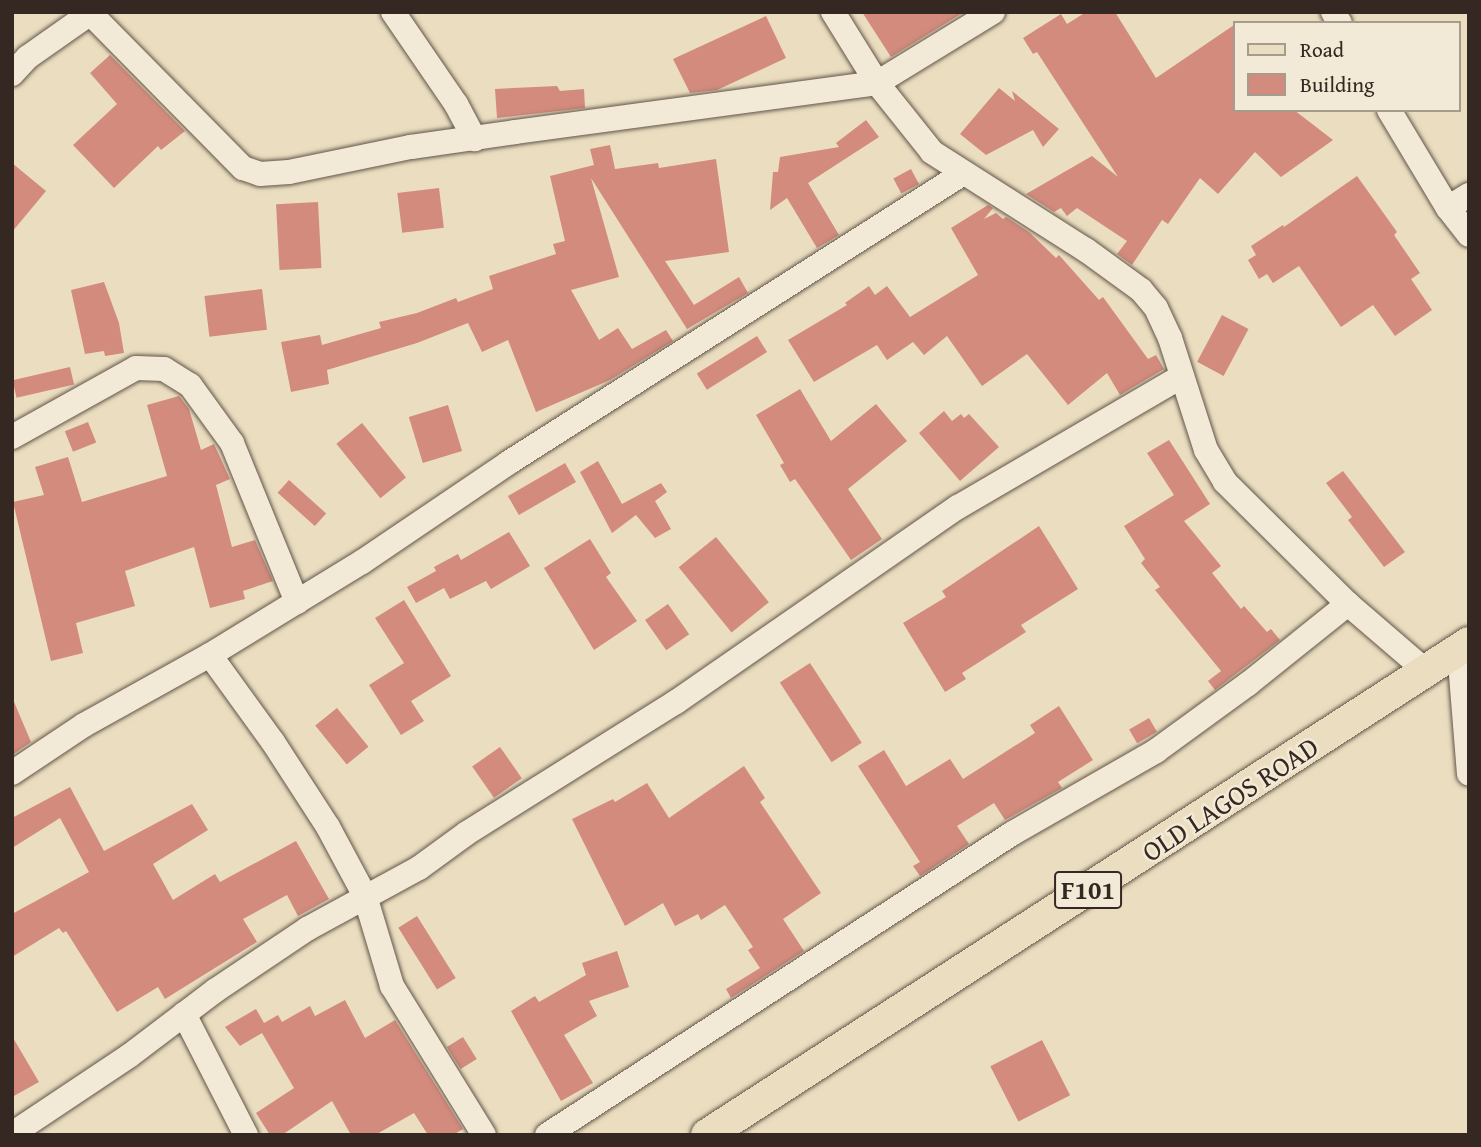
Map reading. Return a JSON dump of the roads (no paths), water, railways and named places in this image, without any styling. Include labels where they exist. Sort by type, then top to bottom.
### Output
[{"type":"main road","name":"OLD LAGOS ROAD","points":[[707,1135],[1464,647]]},
{"type":"street","points":[[393,12],[456,104],[475,139]]},
{"type":"street","points":[[833,12],[877,83],[932,152],[962,174],[1086,250],[1141,290],[1156,307],[1206,450],[1225,482],[1348,604],[1426,671]]},
{"type":"street","points":[[12,74],[28,57],[91,13],[243,168],[252,171],[289,172],[411,148],[745,99],[877,83],[993,12]]},
{"type":"street","points":[[1390,112],[1448,208],[1469,235]]},
{"type":"street","points":[[12,773],[83,725],[210,655],[297,602],[508,463],[682,355],[846,245],[962,174]]},
{"type":"street","points":[[1448,208],[1469,194]]},
{"type":"street","points":[[12,437],[136,368],[164,369],[190,385],[232,443],[297,602]]},
{"type":"street","points":[[12,1134],[129,1056],[184,1014],[307,929],[419,868],[467,833],[676,702],[958,506],[1182,376]]},
{"type":"street","points":[[547,1135],[1013,833],[1156,751],[1248,684],[1348,604]]},
{"type":"street","points":[[1464,647],[1469,774]]},
{"type":"street","points":[[210,655],[273,742],[328,827],[365,896],[392,986],[484,1135]]},
{"type":"street","points":[[184,1014],[246,1135]]}]
